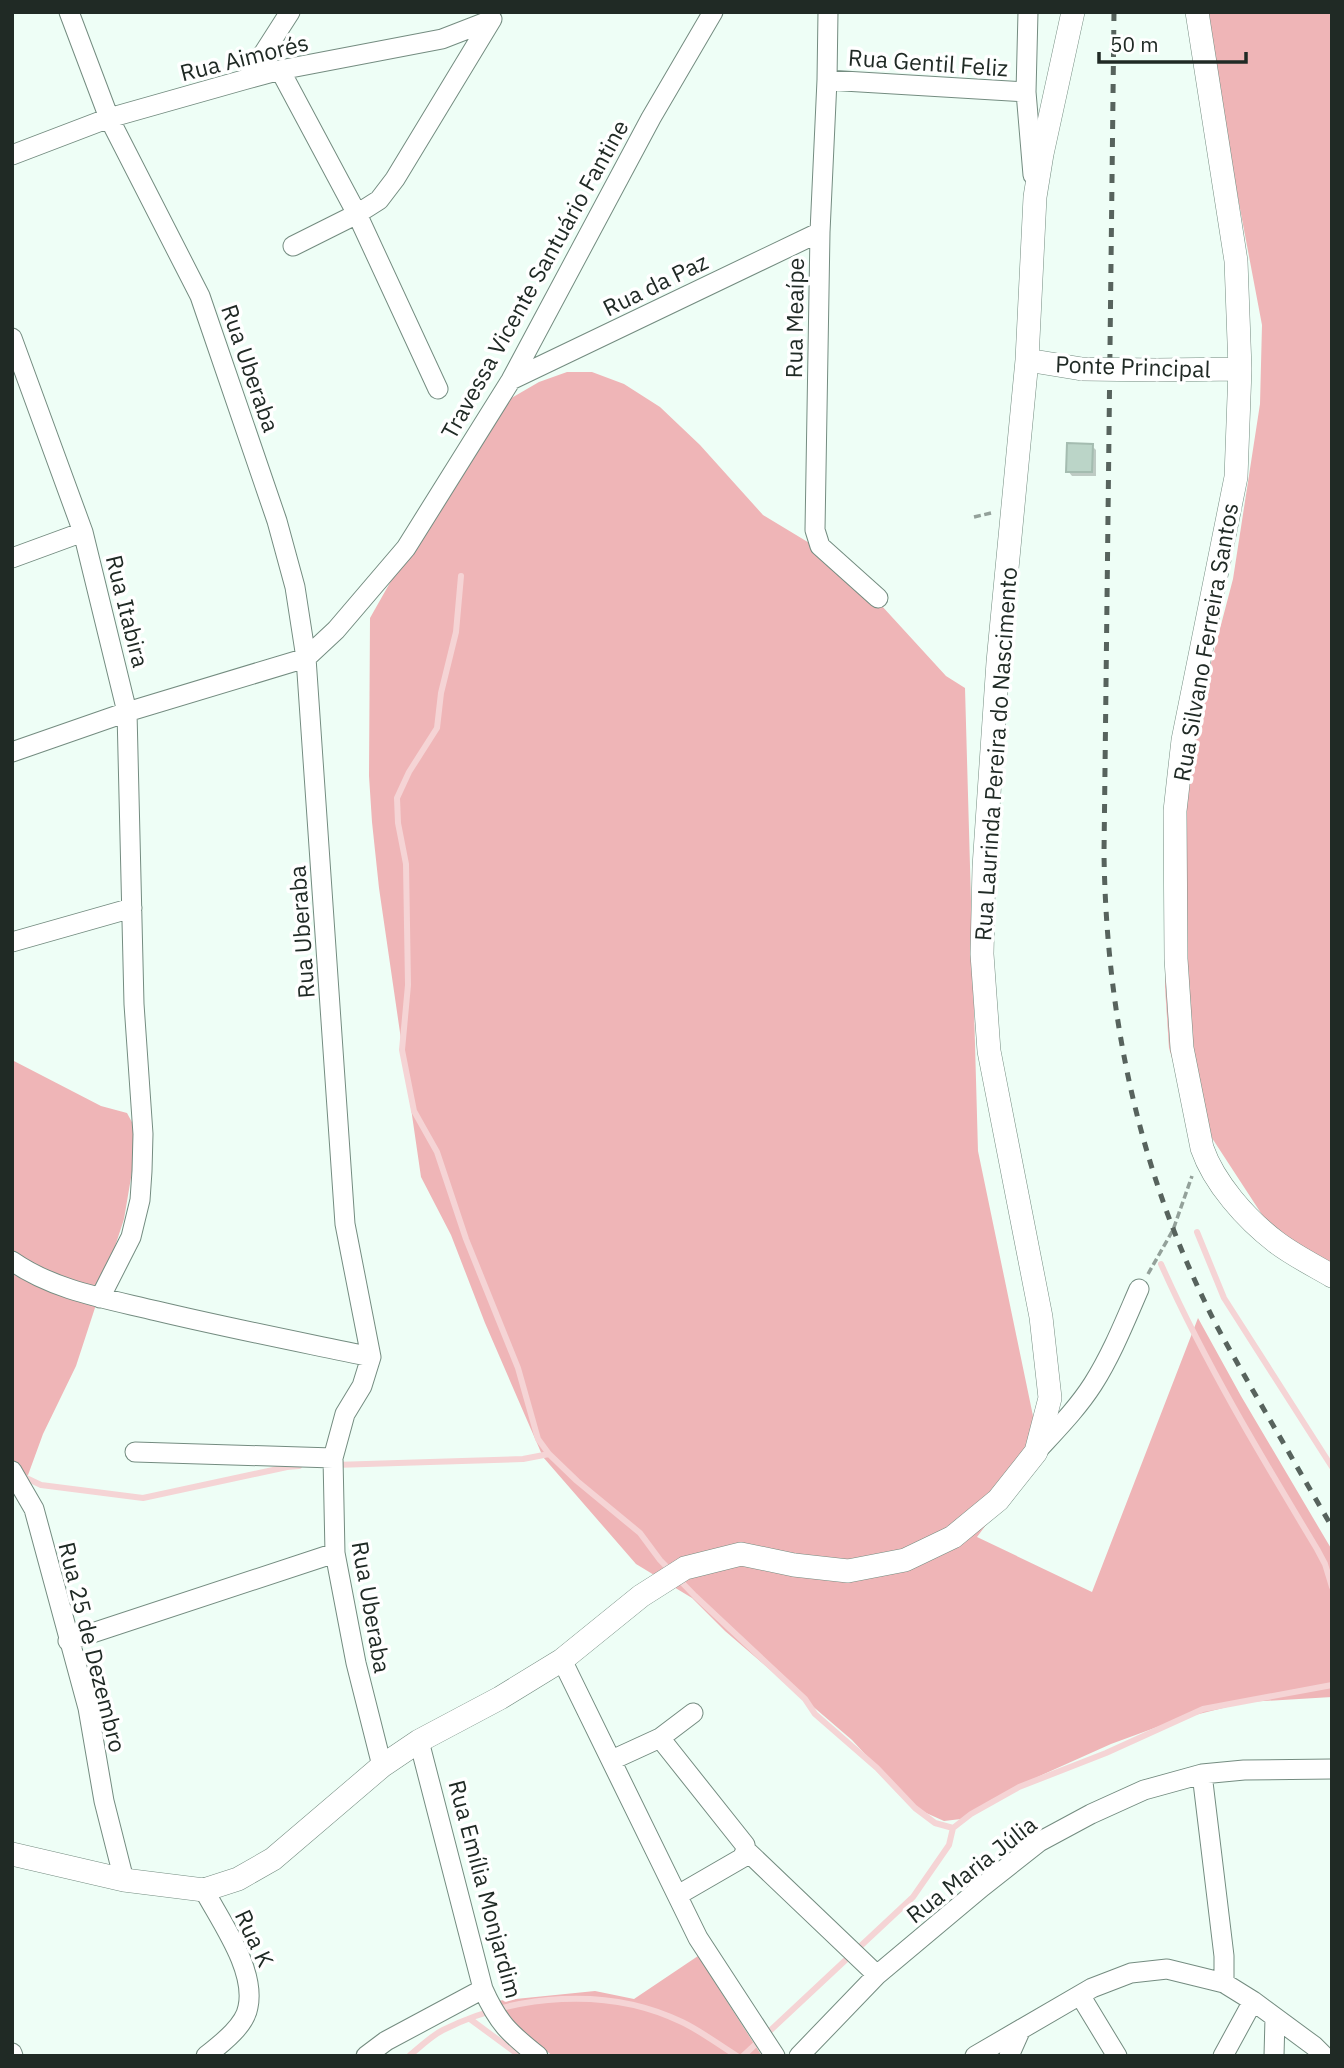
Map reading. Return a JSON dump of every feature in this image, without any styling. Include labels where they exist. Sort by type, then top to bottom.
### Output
[{"type":"street","name":"Rua Uberaba","points":[[69,12],[109,118],[200,296],[278,521],[295,587],[306,658],[345,1224],[371,1357],[362,1386],[345,1414],[333,1458],[335,1553],[356,1663],[382,1766]]},
{"type":"street","points":[[247,79],[290,12]]},
{"type":"street","name":"Travessa Vicente Santuário Fantine","points":[[306,658],[336,630],[407,548],[511,380],[651,118],[713,12]]},
{"type":"street","name":"Rua Meaípe","points":[[828,12],[820,232],[815,530],[820,546],[878,598]]},
{"type":"street","points":[[1028,12],[1026,92],[1035,197]]},
{"type":"street","name":"Rua Laurinda Pereira do Nascimento","points":[[12,1854],[124,1880],[205,1890],[238,1879],[273,1859],[382,1766],[422,1750],[562,1660],[641,1596],[685,1567],[741,1554],[794,1565],[848,1571],[905,1560],[953,1537],[998,1500],[1036,1452],[1050,1398],[1041,1317],[989,1051],[982,954],[984,867],[998,662],[1027,360],[1035,197],[1073,12]]},
{"type":"street","name":"Rua Silvano Ferreira Santos","points":[[1197,12],[1236,261],[1240,369],[1236,477],[1183,740],[1175,811],[1176,959],[1181,1035],[1207,1163],[1245,1214],[1275,1242],[1332,1276]]},
{"type":"street","name":"Rua Aimorés","points":[[12,155],[109,118],[280,70],[442,39],[494,16]]},
{"type":"street","points":[[293,246],[379,200],[395,179],[494,16]]},
{"type":"street","points":[[280,70],[357,214],[438,389]]},
{"type":"street","name":"Rua Gentil Feliz","points":[[827,80],[1026,92]]},
{"type":"street","name":"Rua da Paz","points":[[511,380],[820,232]]},
{"type":"street","name":"Rua Itabira","points":[[15,350],[83,532],[127,712],[134,1004],[143,1134],[142,1171],[131,1237],[100,1298]]},
{"type":"street","name":"Ponte Principal","points":[[1027,360],[1082,369],[1240,369]]},
{"type":"street","points":[[12,558],[83,532]]},
{"type":"street","points":[[12,752],[127,712],[306,658]]},
{"type":"street","points":[[12,942],[132,908]]},
{"type":"street","points":[[12,1261],[54,1284],[100,1298],[214,1325],[371,1357]]},
{"type":"street","points":[[1036,1452],[1064,1422],[1092,1385],[1112,1350],[1139,1289]]},
{"type":"street","points":[[135,1452],[333,1458]]},
{"type":"street","name":"Rua 25 de Dezembro","points":[[12,1471],[34,1509],[88,1708],[104,1801],[124,1880]]},
{"type":"street","points":[[68,1641],[335,1553]]},
{"type":"street","points":[[562,1660],[698,1938],[775,2056]]},
{"type":"street","points":[[612,1760],[660,1738],[693,1713]]},
{"type":"street","points":[[660,1738],[745,1845],[746,1850],[877,1975]]},
{"type":"street","name":"Rua Emília Monjardim","points":[[422,1750],[483,1989],[494,2013],[510,2034],[538,2056]]},
{"type":"street","name":"Rua Maria Júlia","points":[[799,2056],[877,1975],[982,1887],[1040,1842],[1091,1814],[1144,1790],[1202,1774],[1244,1770],[1332,1769]]},
{"type":"street","points":[[1202,1774],[1224,1956],[1224,1983]]},
{"type":"street","points":[[678,1895],[742,1858],[746,1850]]},
{"type":"street","name":"Rua K","points":[[205,1890],[246,1970],[250,1986],[248,2009],[234,2031],[206,2056]]},
{"type":"street","points":[[975,2056],[1092,1988],[1131,1973],[1167,1969],[1224,1983],[1254,2001],[1324,2056]]},
{"type":"street","points":[[366,2056],[386,2041],[483,1989]]},
{"type":"street","points":[[1080,1995],[1117,2056]]},
{"type":"street","points":[[1223,2056],[1254,2001]]},
{"type":"street","points":[[1274,2056],[1275,2018]]},
{"type":"street","points":[[1009,2056],[1021,2029]]},
{"type":"path","points":[[1139,1289],[1173,1230],[1202,1148]]},
{"type":"shaded area","points":[[1205,12],[1332,12],[1332,1269],[1272,1230],[1182,1092],[1169,1048],[1165,987],[1168,926],[1184,766],[1233,579],[1260,404],[1262,325]]},
{"type":"shaded area","points":[[567,372],[592,372],[624,384],[660,407],[700,445],[763,515],[811,544],[870,593],[946,676],[965,688],[978,1151],[1038,1440],[1021,1478],[977,1537],[1092,1592],[1198,1318],[1332,1550],[1332,1697],[1247,1702],[1179,1719],[1111,1744],[1044,1774],[991,1800],[961,1819],[944,1821],[915,1808],[852,1740],[725,1631],[692,1598],[636,1564],[543,1457],[485,1323],[451,1235],[421,1177],[372,822],[369,776],[370,618],[400,565],[503,403],[539,382]]},
{"type":"shaded area","points":[[12,1060],[101,1106],[127,1113],[134,1126],[135,1154],[124,1219],[76,1366],[43,1434],[24,1486],[12,1495]]},
{"type":"shaded area","points":[[698,1956],[762,2056],[553,2056],[512,2026],[496,2001],[595,1991],[634,1999]]},
{"type":"building","points":[[1067,443],[1093,444],[1092,472],[1066,472]]},
{"type":"waterway","points":[[461,576],[456,632],[441,693],[437,728],[409,772],[397,798],[398,823],[406,864],[408,985],[402,1050],[414,1111],[437,1152],[466,1239],[518,1368],[538,1439],[549,1454],[577,1481],[640,1533],[660,1560],[695,1596],[805,1699],[815,1714],[877,1768],[915,1808],[935,1823],[953,1828]]},
{"type":"waterway","points":[[1197,1232],[1224,1298],[1332,1467]]},
{"type":"waterway","points":[[1161,1264],[1215,1373],[1325,1564],[1332,1587]]},
{"type":"waterway","points":[[334,1465],[523,1459],[549,1454]]},
{"type":"waterway","points":[[22,1476],[41,1485],[143,1498],[299,1466]]},
{"type":"waterway","points":[[743,2056],[913,1897],[949,1845],[953,1828],[971,1814],[1019,1787],[1106,1753],[1203,1709],[1332,1685]]},
{"type":"waterway","points":[[409,2056],[439,2032],[471,2018],[500,2008],[562,1999],[624,2003],[653,2011],[682,2022],[737,2056]]},
{"type":"waterway","points":[[470,2019],[520,2056]]},
{"type":"railway","points":[[1114,12],[1104,853],[1106,911],[1119,1025],[1129,1082],[1143,1137],[1180,1247],[1221,1334],[1332,1527]]}]
